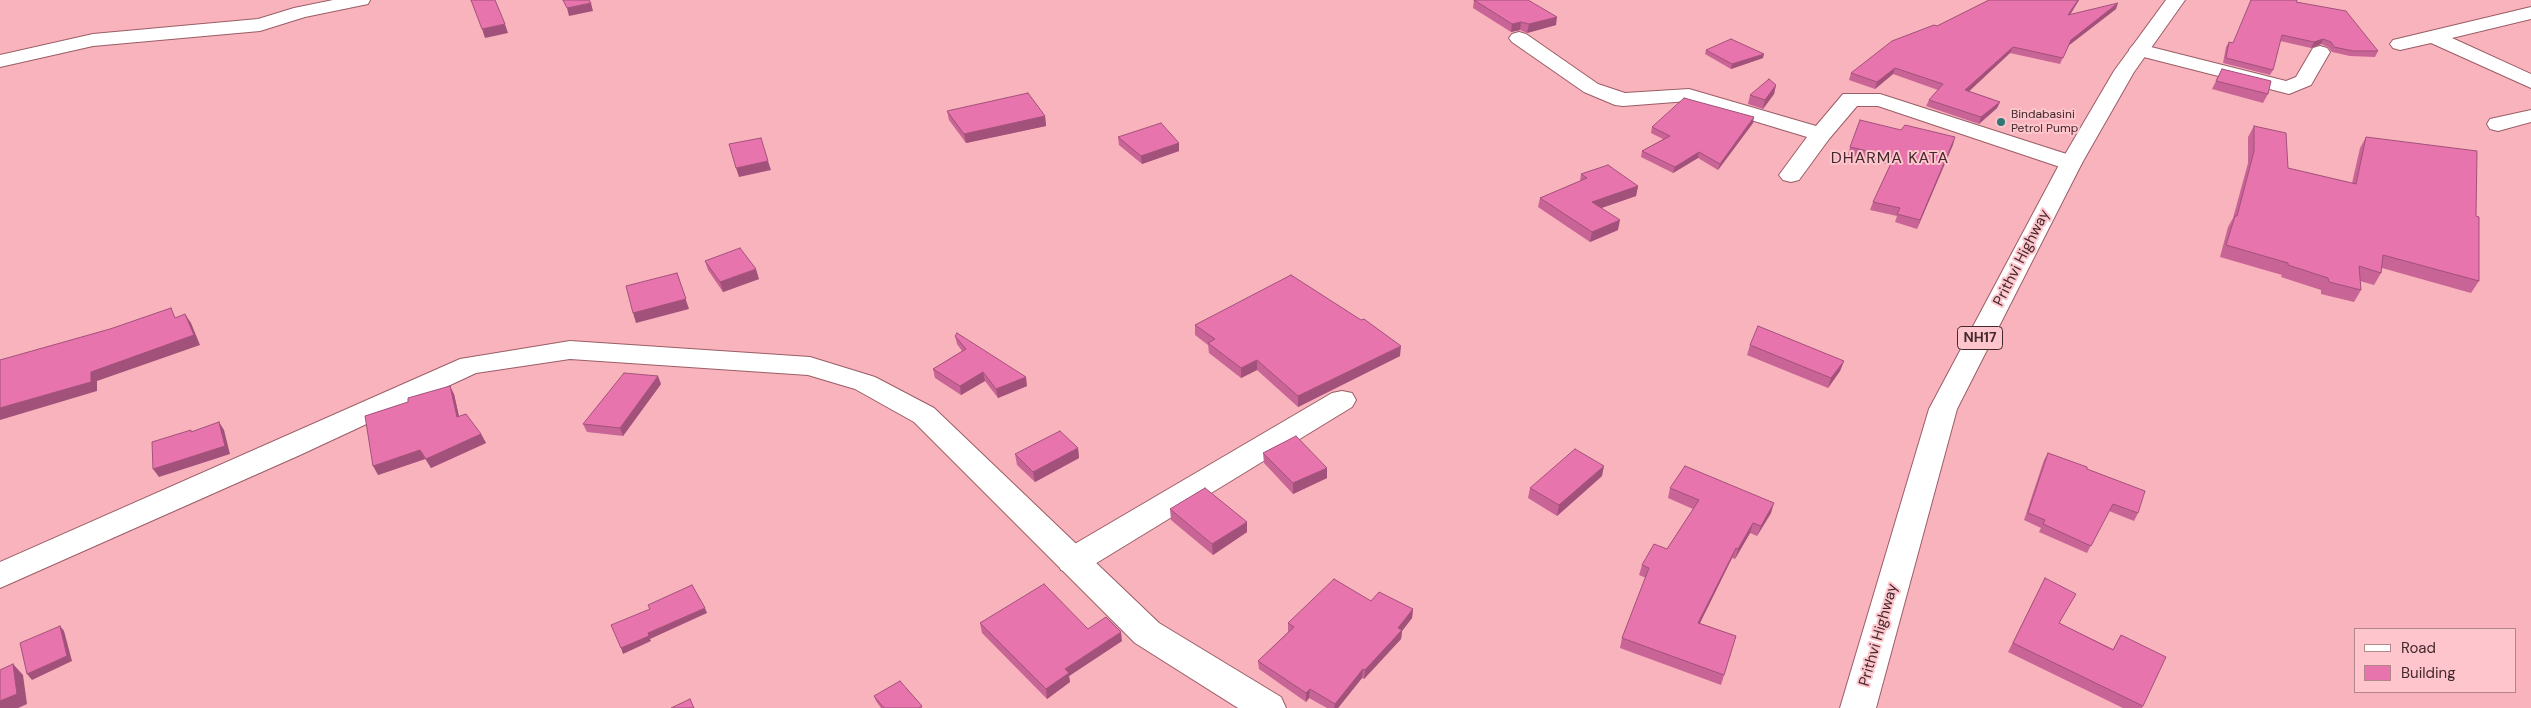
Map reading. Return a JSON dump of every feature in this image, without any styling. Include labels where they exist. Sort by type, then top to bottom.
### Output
[{"type":"main road","points":[[0,61],[93,40],[260,25],[301,12],[361,0]]},
{"type":"main road","name":"Prithvi Highway","points":[[1858,708],[1943,409],[2071,163],[2139,50],[2176,0]]},
{"type":"main road","points":[[2495,4],[2526,16]]},
{"type":"main road","points":[[2400,44],[2526,16]]},
{"type":"main road","points":[[2435,37],[2531,82]]},
{"type":"main road","points":[[1519,38],[1591,88],[1623,100],[1690,95],[1821,134]]},
{"type":"main road","points":[[2139,50],[2289,88],[2304,81],[2320,52]]},
{"type":"main road","points":[[1791,175],[1821,134],[1851,99],[1880,100],[2071,163]]},
{"type":"main road","points":[[2498,124],[2531,116]]},
{"type":"main road","points":[[0,576],[290,448],[470,365],[570,350],[810,366],[865,383],[924,415],[1147,633],[1268,708]]},
{"type":"main road","points":[[1073,561],[1342,400]]},
{"type":"building","points":[[471,0],[495,0],[505,24],[482,29]]},
{"type":"building","points":[[563,0],[589,0],[591,3],[567,8]]},
{"type":"building","points":[[1474,0],[1528,0],[1557,17],[1529,24],[1521,22],[1512,24]]},
{"type":"building","points":[[1989,0],[2078,0],[2068,15],[2118,3],[2071,40],[2063,58],[2013,47],[1965,90],[2000,102],[1981,117],[1929,100],[1943,84],[1895,68],[1877,82],[1851,73],[1892,41],[1934,25],[1937,26]]},
{"type":"building","points":[[2251,0],[2297,0],[2296,2],[2346,11],[2378,51],[2353,51],[2334,47],[2331,42],[2323,39],[2314,42],[2282,35],[2273,70],[2226,58],[2229,42],[2233,43]]},
{"type":"building","points":[[1731,39],[1764,54],[1732,64],[1706,50]]},
{"type":"building","points":[[2222,69],[2271,81],[2268,94],[2216,81]]},
{"type":"building","points":[[1769,79],[1776,85],[1765,100],[1750,95]]},
{"type":"building","points":[[1028,93],[1045,116],[964,134],[947,111]]},
{"type":"building","points":[[1684,98],[1754,117],[1720,164],[1699,152],[1675,167],[1642,151],[1670,136],[1652,127]]},
{"type":"building","points":[[1860,120],[1901,130],[1905,125],[1955,137],[1920,220],[1897,214],[1900,208],[1873,202],[1894,157],[1850,147]]},
{"type":"building","points":[[1161,123],[1179,143],[1141,156],[1118,137]]},
{"type":"building","points":[[2254,126],[2286,133],[2288,168],[2356,184],[2366,137],[2477,151],[2476,216],[2479,217],[2479,281],[2383,255],[2381,273],[2359,266],[2361,290],[2329,282],[2328,278],[2288,265],[2288,263],[2226,245],[2235,216],[2237,216],[2254,151]]},
{"type":"building","points":[[761,138],[768,161],[736,168],[729,144]]},
{"type":"building","points":[[1608,165],[1638,186],[1592,202],[1620,220],[1592,232],[1540,198],[1587,178],[1581,174]]},
{"type":"building","points":[[740,248],[756,269],[720,282],[705,261]]},
{"type":"building","points":[[677,273],[686,299],[633,313],[626,286]]},
{"type":"building","points":[[1291,275],[1361,320],[1364,319],[1401,346],[1298,396],[1257,360],[1241,368],[1208,343],[1215,339],[1195,325]]},
{"type":"building","points":[[171,308],[175,318],[185,314],[194,335],[91,372],[91,382],[0,408],[0,360],[110,329]]},
{"type":"building","points":[[1758,326],[1844,361],[1831,378],[1750,345]]},
{"type":"building","points":[[957,333],[1026,377],[996,389],[983,372],[960,386],[933,369],[966,349],[955,336]]},
{"type":"building","points":[[624,373],[658,376],[620,428],[583,424]]},
{"type":"building","points":[[450,386],[457,417],[466,414],[481,434],[426,459],[420,450],[373,466],[365,416],[408,402],[408,398]]},
{"type":"building","points":[[219,422],[225,446],[153,469],[152,442],[191,430],[191,432]]},
{"type":"building","points":[[1060,431],[1078,448],[1033,472],[1015,454]]},
{"type":"building","points":[[1296,436],[1327,468],[1293,483],[1263,453]]},
{"type":"building","points":[[1575,449],[1604,466],[1559,505],[1530,488]]},
{"type":"building","points":[[2048,453],[2145,491],[2138,513],[2113,504],[2091,546],[2043,524],[2045,520],[2028,513]]},
{"type":"building","points":[[1685,466],[1774,503],[1761,526],[1753,523],[1738,549],[1736,548],[1698,623],[1736,636],[1724,675],[1622,638],[1649,568],[1642,565],[1654,544],[1667,549],[1699,500],[1670,488]]},
{"type":"building","points":[[1205,488],[1247,522],[1212,544],[1170,509]]},
{"type":"building","points":[[2045,578],[2076,594],[2059,623],[2113,650],[2121,635],[2166,657],[2143,706],[2013,643]]},
{"type":"building","points":[[1334,579],[1371,601],[1379,592],[1413,609],[1398,628],[1402,630],[1365,670],[1363,669],[1335,704],[1310,689],[1306,693],[1258,661],[1294,627],[1288,623]]},
{"type":"building","points":[[1044,584],[1088,629],[1106,617],[1121,632],[1065,669],[1069,673],[1046,689],[980,623]]},
{"type":"building","points":[[692,585],[705,608],[648,633],[649,636],[621,648],[611,625],[650,609],[648,605]]},
{"type":"building","points":[[60,626],[67,656],[27,674],[20,643]]},
{"type":"building","points":[[13,664],[17,694],[0,701],[0,670]]},
{"type":"building","points":[[900,681],[922,706],[919,708],[884,708],[874,696]]},
{"type":"building","points":[[690,699],[694,708],[671,708]]},
{"type":"place","name":"Bindabasini Petrol Pump","points":[[2001,122]]},
{"type":"district","name":"DHARMA KATA","points":[[1890,159]]}]
